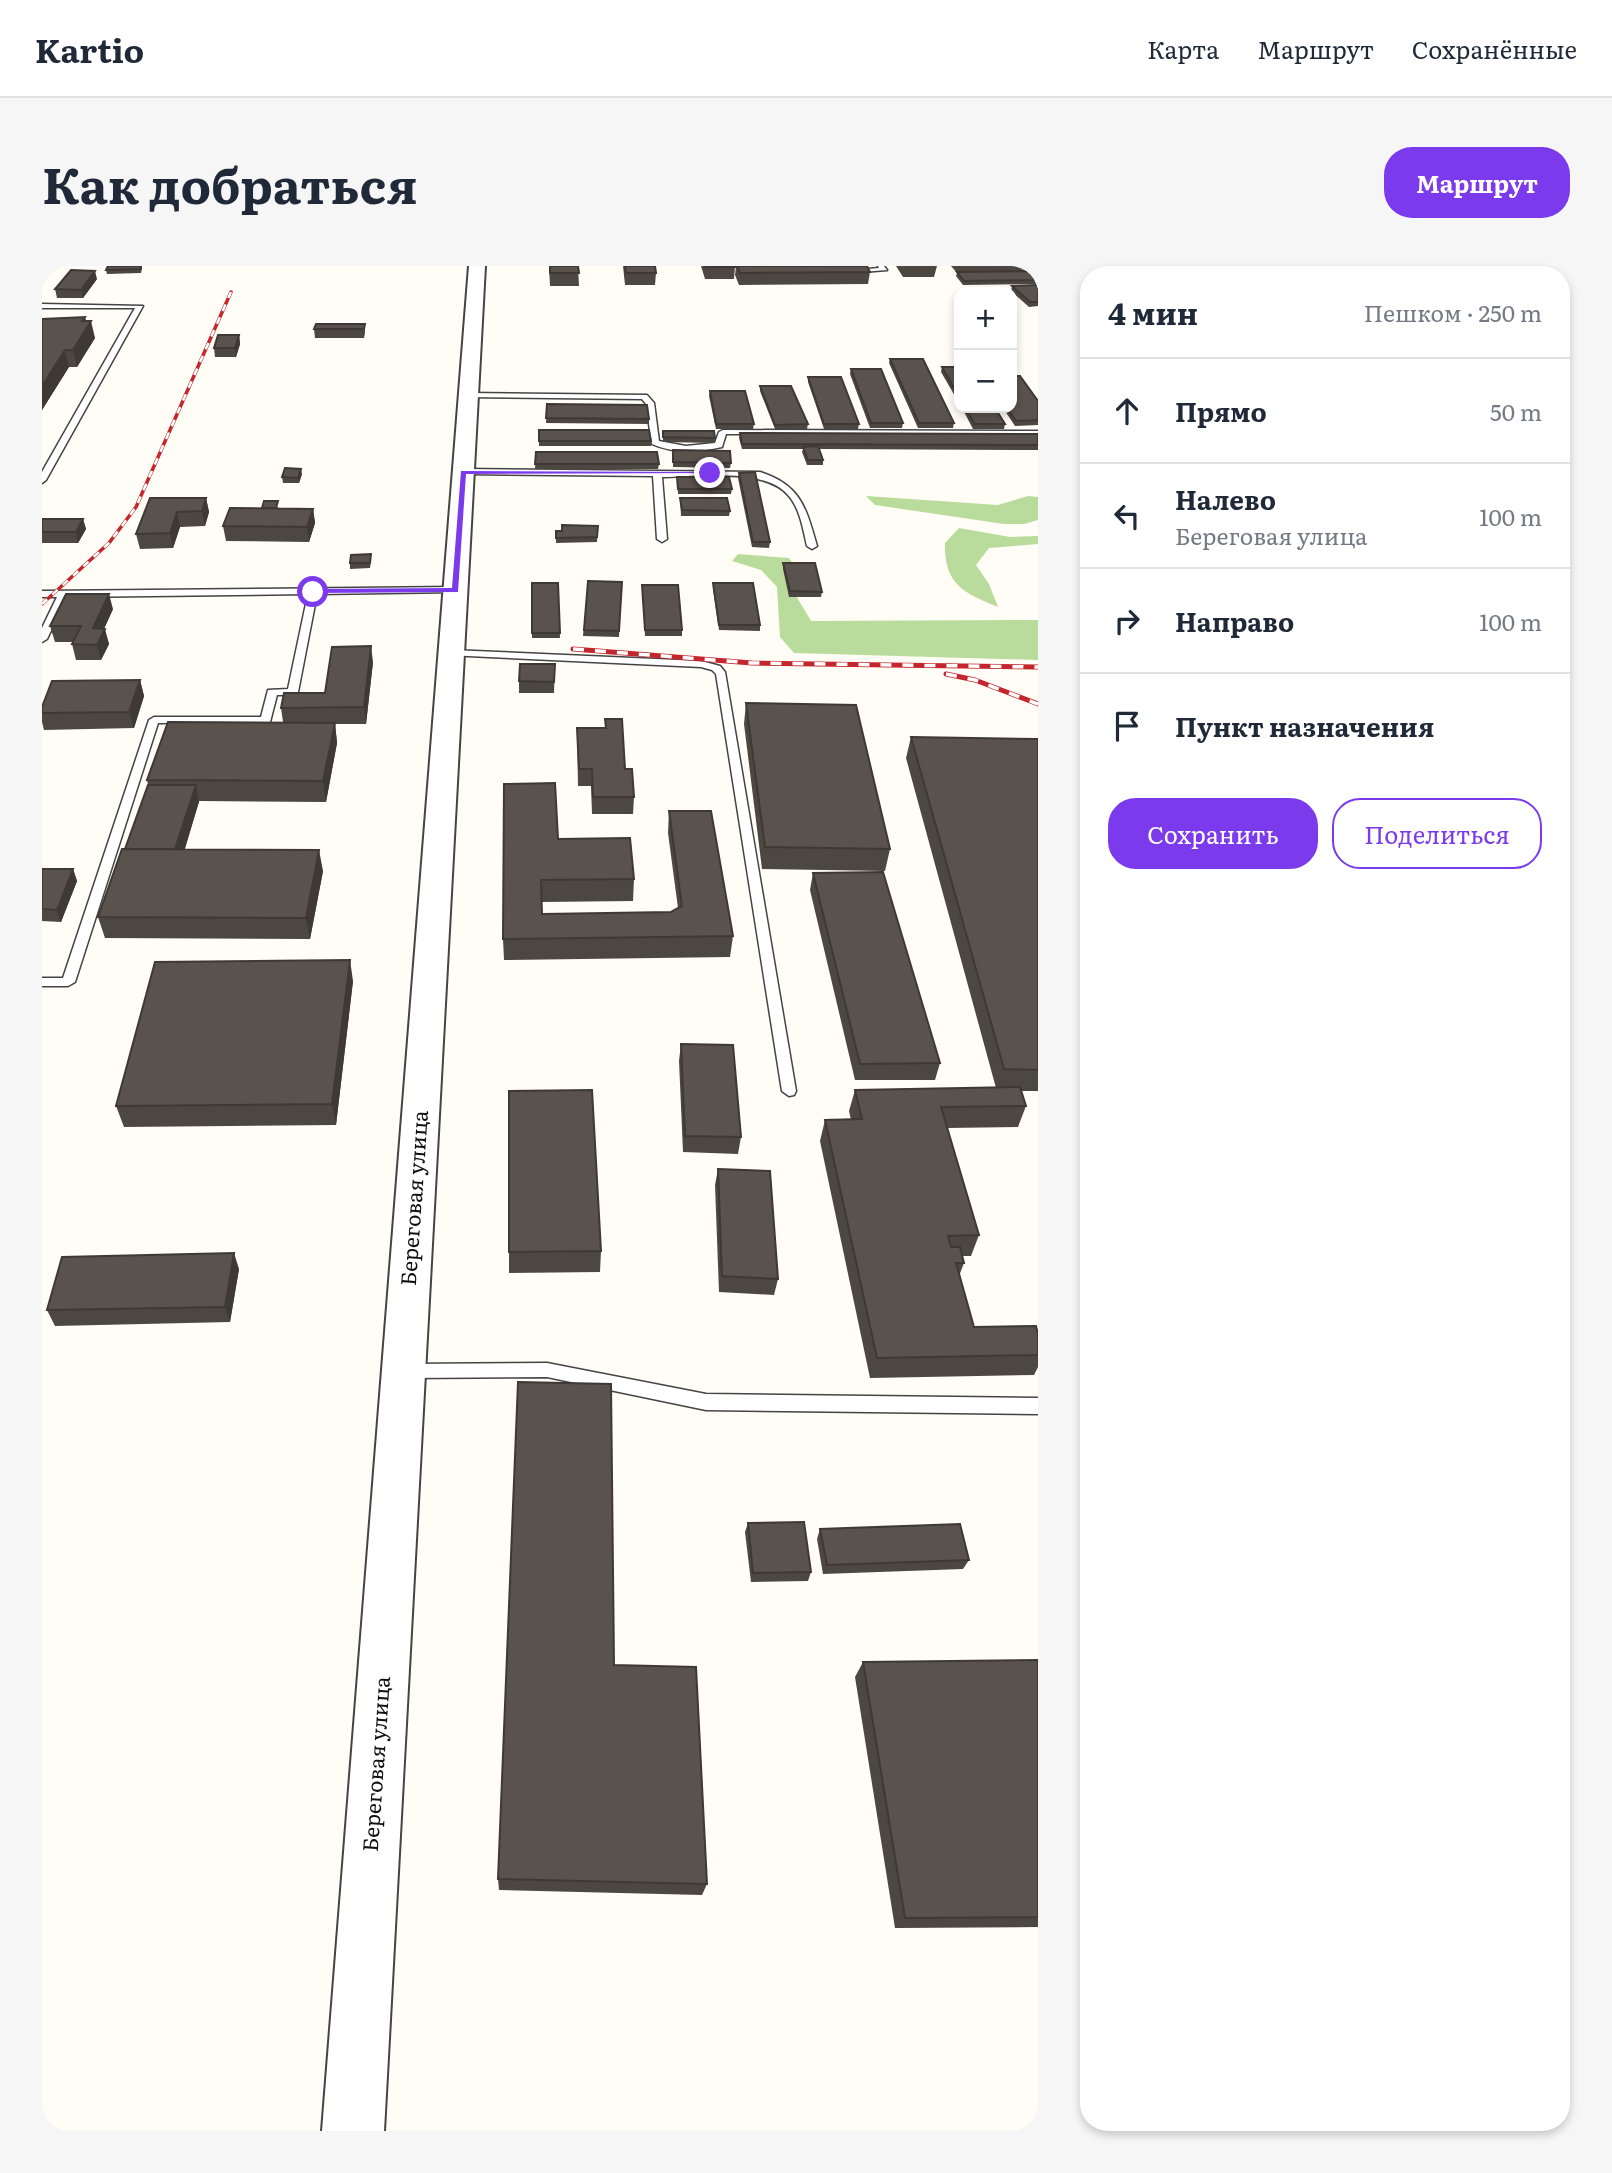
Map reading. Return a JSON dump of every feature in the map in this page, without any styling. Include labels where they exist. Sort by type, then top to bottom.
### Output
[{"type":"street","name":"Береговая улица","points":[[353,2131],[477,266]]},
{"type":"lane","points":[[845,271],[884,270],[881,266]]},
{"type":"lane","points":[[42,306],[140,306],[42,480]]},
{"type":"lane","points":[[468,395],[644,397],[650,403],[655,442],[663,447],[719,445],[723,432],[1038,433]]},
{"type":"lane","points":[[463,472],[760,475],[782,482],[800,505],[812,545]]},
{"type":"lane","points":[[657,473],[662,539]]},
{"type":"lane","points":[[42,594],[456,590]]},
{"type":"lane","points":[[42,982],[68,982],[154,720],[266,719],[272,692],[293,692],[313,592]]},
{"type":"lane","points":[[42,639],[63,594]]},
{"type":"lane","points":[[451,653],[701,664],[716,668],[721,674],[789,1091]]},
{"type":"lane","points":[[403,1371],[547,1370],[706,1402],[1038,1406]]},
{"type":"green space","points":[[866,496],[998,505],[1028,496],[1038,497],[1038,520],[1024,524],[1004,524],[875,505]]},
{"type":"green space","points":[[959,528],[1010,537],[1038,536],[1038,544],[989,548],[976,565],[989,584],[998,607],[975,597],[952,578],[945,543]]},
{"type":"green space","points":[[738,554],[789,558],[796,568],[792,589],[811,621],[1038,620],[1038,660],[794,653],[780,637],[777,587],[761,570],[732,561]]},
{"type":"building","points":[[108,266],[141,266],[140,269],[106,270]]},
{"type":"building","points":[[550,266],[578,266],[579,273],[550,273]]},
{"type":"building","points":[[625,266],[655,266],[656,273],[626,273]]},
{"type":"building","points":[[738,266],[867,266],[870,272],[740,273]]},
{"type":"building","points":[[71,270],[95,271],[81,290],[55,289]]},
{"type":"building","points":[[1038,271],[1038,280],[964,281],[957,272]]},
{"type":"building","points":[[1038,285],[1038,302],[1030,302],[1017,290],[1017,287],[1012,286]]},
{"type":"building","points":[[85,317],[82,321],[91,321],[73,350],[65,350],[42,386],[42,319]]},
{"type":"building","points":[[316,324],[365,324],[364,329],[314,329]]},
{"type":"building","points":[[218,335],[239,335],[235,348],[214,348]]},
{"type":"building","points":[[890,359],[923,359],[954,423],[919,423]]},
{"type":"building","points":[[942,367],[954,367],[954,388]]},
{"type":"building","points":[[851,369],[881,369],[903,423],[871,423]]},
{"type":"building","points":[[1017,376],[1020,376],[1038,401],[1038,420],[1016,421],[1010,413],[1017,413]]},
{"type":"building","points":[[808,377],[841,377],[859,424],[824,424]]},
{"type":"building","points":[[760,386],[791,386],[808,424],[775,425]]},
{"type":"building","points":[[710,391],[745,391],[754,424],[716,424]]},
{"type":"building","points":[[547,404],[647,405],[649,419],[546,418]]},
{"type":"building","points":[[968,413],[998,413],[1005,424],[975,424]]},
{"type":"building","points":[[539,430],[649,430],[651,441],[539,441]]},
{"type":"building","points":[[663,431],[714,431],[715,438],[663,437]]},
{"type":"building","points":[[740,433],[1038,434],[1038,445],[742,444]]},
{"type":"building","points":[[818,446],[823,460],[808,460],[803,447]]},
{"type":"building","points":[[673,450],[730,451],[731,463],[673,462]]},
{"type":"building","points":[[536,452],[657,452],[659,464],[535,464]]},
{"type":"building","points":[[285,468],[301,469],[298,478],[282,477]]},
{"type":"building","points":[[755,472],[770,542],[753,542],[739,473]]},
{"type":"building","points":[[677,477],[729,477],[732,489],[678,489]]},
{"type":"building","points":[[150,498],[206,498],[202,511],[177,512],[170,533],[136,534]]},
{"type":"building","points":[[680,498],[727,498],[730,511],[682,510]]},
{"type":"building","points":[[264,501],[278,501],[276,508],[262,508]]},
{"type":"building","points":[[230,508],[313,509],[307,527],[223,526]]},
{"type":"building","points":[[42,519],[83,519],[76,532],[42,532]]},
{"type":"building","points":[[562,525],[598,526],[597,537],[556,538],[556,531],[562,531]]},
{"type":"building","points":[[371,554],[370,563],[350,563],[351,555]]},
{"type":"building","points":[[783,563],[815,563],[822,592],[790,591]]},
{"type":"building","points":[[588,581],[622,582],[619,631],[584,630]]},
{"type":"building","points":[[532,583],[558,583],[560,633],[532,633]]},
{"type":"building","points":[[713,583],[753,583],[760,625],[719,625]]},
{"type":"building","points":[[642,585],[678,585],[682,630],[645,630]]},
{"type":"building","points":[[66,594],[109,594],[93,628],[105,629],[97,645],[72,644],[81,626],[50,626]]},
{"type":"building","points":[[371,646],[364,707],[281,708],[284,693],[325,693],[332,647]]},
{"type":"building","points":[[520,664],[555,664],[554,682],[519,681]]},
{"type":"building","points":[[140,680],[129,712],[42,713],[52,681]]},
{"type":"building","points":[[746,703],[856,705],[890,849],[765,847]]},
{"type":"building","points":[[605,719],[622,719],[625,769],[632,769],[634,797],[593,797],[592,769],[579,769],[577,728],[606,728]]},
{"type":"building","points":[[168,722],[335,723],[323,781],[147,780]]},
{"type":"building","points":[[911,737],[1038,739],[1038,1070],[1004,1069]]},
{"type":"building","points":[[555,783],[558,839],[630,838],[634,879],[541,880],[542,914],[671,912],[682,906],[669,811],[711,811],[733,936],[503,939],[504,784]]},
{"type":"building","points":[[148,785],[196,785],[175,849],[125,849]]},
{"type":"building","points":[[122,849],[319,850],[306,918],[98,917]]},
{"type":"building","points":[[42,869],[73,869],[57,910],[42,909]]},
{"type":"building","points":[[883,872],[940,1063],[860,1064],[813,873]]},
{"type":"building","points":[[350,960],[332,1104],[116,1106],[155,962]]},
{"type":"building","points":[[681,1044],[733,1045],[741,1137],[685,1136]]},
{"type":"building","points":[[1020,1087],[1026,1106],[941,1107],[979,1235],[948,1236],[951,1247],[960,1247],[964,1263],[956,1263],[974,1327],[1036,1326],[1038,1355],[877,1358],[825,1120],[862,1119],[855,1090]]},
{"type":"building","points":[[592,1090],[601,1251],[509,1252],[509,1091]]},
{"type":"building","points":[[718,1169],[770,1171],[778,1279],[722,1276]]},
{"type":"building","points":[[234,1253],[225,1307],[47,1310],[62,1257]]},
{"type":"building","points":[[518,1382],[611,1384],[614,1665],[696,1667],[707,1884],[498,1879]]},
{"type":"building","points":[[804,1522],[811,1572],[753,1573],[748,1523]]},
{"type":"building","points":[[960,1524],[969,1560],[827,1565],[820,1529]]},
{"type":"building","points":[[1038,1660],[1038,1917],[905,1918],[863,1662]]},
{"type":"railway","points":[[42,604],[109,543],[136,507],[231,292]]},
{"type":"railway","points":[[573,649],[752,663],[1038,667]]},
{"type":"railway","points":[[946,674],[975,680],[1038,704]]},
{"type":"route","points":[[313,592],[456,590],[463,472],[710,473]]}]
